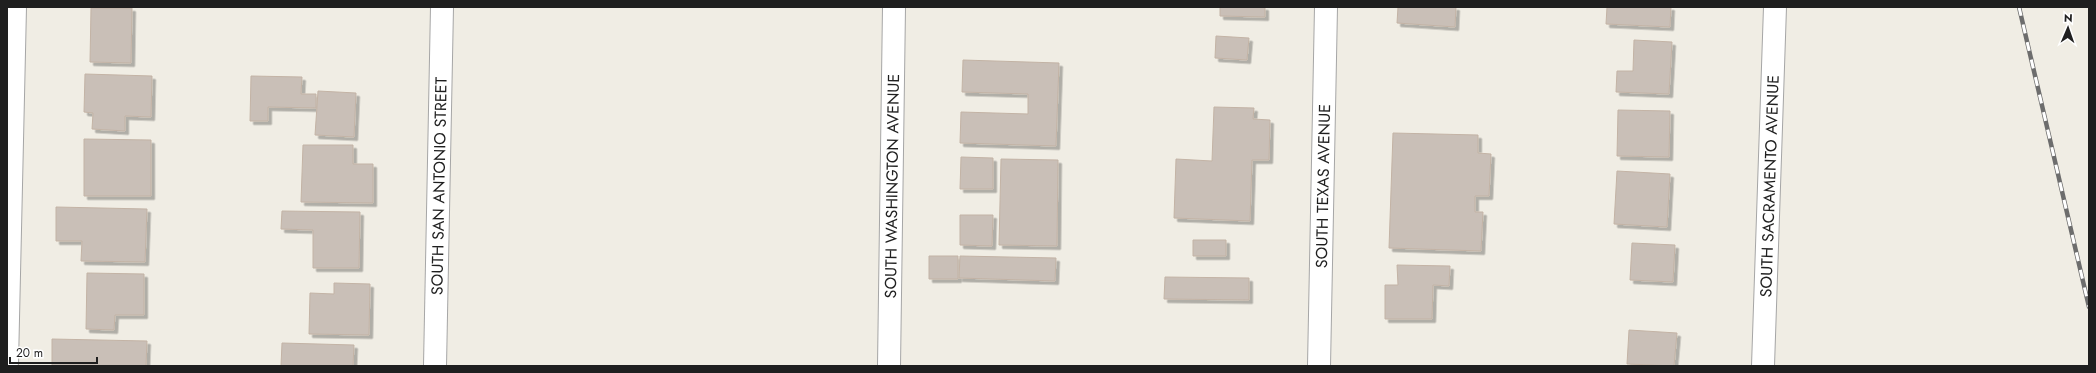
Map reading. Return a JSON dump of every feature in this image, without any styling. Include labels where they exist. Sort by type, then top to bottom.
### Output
[{"type":"street","points":[[7,363],[15,7]]},
{"type":"street","name":"SOUTH SAN ANTONIO STREET","points":[[435,366],[442,7]]},
{"type":"street","name":"SOUTH WASHINGTON AVENUE","points":[[889,366],[894,7]]},
{"type":"street","name":"SOUTH TEXAS AVENUE","points":[[1319,366],[1326,7]]},
{"type":"street","name":"SOUTH SACRAMENTO AVENUE","points":[[1763,366],[1775,7]]},
{"type":"building","points":[[1220,7],[1265,7],[1265,17],[1220,16]]},
{"type":"building","points":[[1398,7],[1456,7],[1455,27],[1397,23]]},
{"type":"building","points":[[1607,7],[1671,7],[1670,27],[1606,24]]},
{"type":"building","points":[[91,8],[132,8],[131,63],[90,62]]},
{"type":"building","points":[[1216,36],[1249,38],[1247,60],[1215,58]]},
{"type":"building","points":[[1634,40],[1672,42],[1669,94],[1616,92],[1617,71],[1633,71]]},
{"type":"building","points":[[963,60],[1059,63],[1056,146],[960,143],[961,112],[1028,114],[1028,94],[962,92]]},
{"type":"building","points":[[85,74],[152,76],[151,117],[125,116],[125,131],[92,129],[93,113],[84,112]]},
{"type":"building","points":[[251,76],[302,77],[301,94],[316,94],[316,108],[268,107],[268,121],[250,121]]},
{"type":"building","points":[[318,91],[356,93],[354,137],[315,135]]},
{"type":"building","points":[[1214,107],[1254,108],[1253,119],[1270,120],[1269,160],[1252,160],[1250,221],[1174,218],[1176,159],[1212,161]]},
{"type":"building","points":[[1618,110],[1670,111],[1669,157],[1617,156]]},
{"type":"building","points":[[1393,133],[1478,135],[1478,153],[1491,154],[1489,196],[1475,196],[1475,212],[1483,212],[1481,251],[1389,248]]},
{"type":"building","points":[[84,139],[151,140],[151,196],[84,196]]},
{"type":"building","points":[[303,145],[353,145],[353,164],[373,164],[373,203],[301,202]]},
{"type":"building","points":[[961,157],[993,158],[993,189],[960,189]]},
{"type":"building","points":[[1001,159],[1058,160],[1057,246],[999,245]]},
{"type":"building","points":[[1617,171],[1670,174],[1667,227],[1614,224]]},
{"type":"building","points":[[56,207],[147,209],[145,262],[81,261],[82,241],[56,241]]},
{"type":"building","points":[[282,211],[360,212],[359,268],[313,268],[313,230],[281,229]]},
{"type":"building","points":[[960,215],[993,215],[992,246],[960,245]]},
{"type":"building","points":[[1193,240],[1226,240],[1226,256],[1193,256]]},
{"type":"building","points":[[1632,243],[1675,245],[1673,282],[1630,280]]},
{"type":"building","points":[[929,256],[958,256],[958,279],[929,279]]},
{"type":"building","points":[[960,256],[1056,258],[1055,281],[959,278]]},
{"type":"building","points":[[1397,265],[1450,266],[1449,286],[1433,285],[1432,319],[1385,319],[1385,285],[1398,285]]},
{"type":"building","points":[[87,273],[144,274],[144,315],[115,315],[114,330],[86,329]]},
{"type":"building","points":[[1165,277],[1249,278],[1249,300],[1164,299]]},
{"type":"building","points":[[334,283],[370,284],[369,335],[309,334],[310,293],[334,294]]},
{"type":"building","points":[[1629,330],[1677,333],[1674,366],[1627,364]]},
{"type":"building","points":[[52,339],[147,341],[146,366],[52,366]]},
{"type":"building","points":[[282,343],[354,345],[353,366],[281,366]]},
{"type":"railway","points":[[2019,7],[2089,307]]}]
